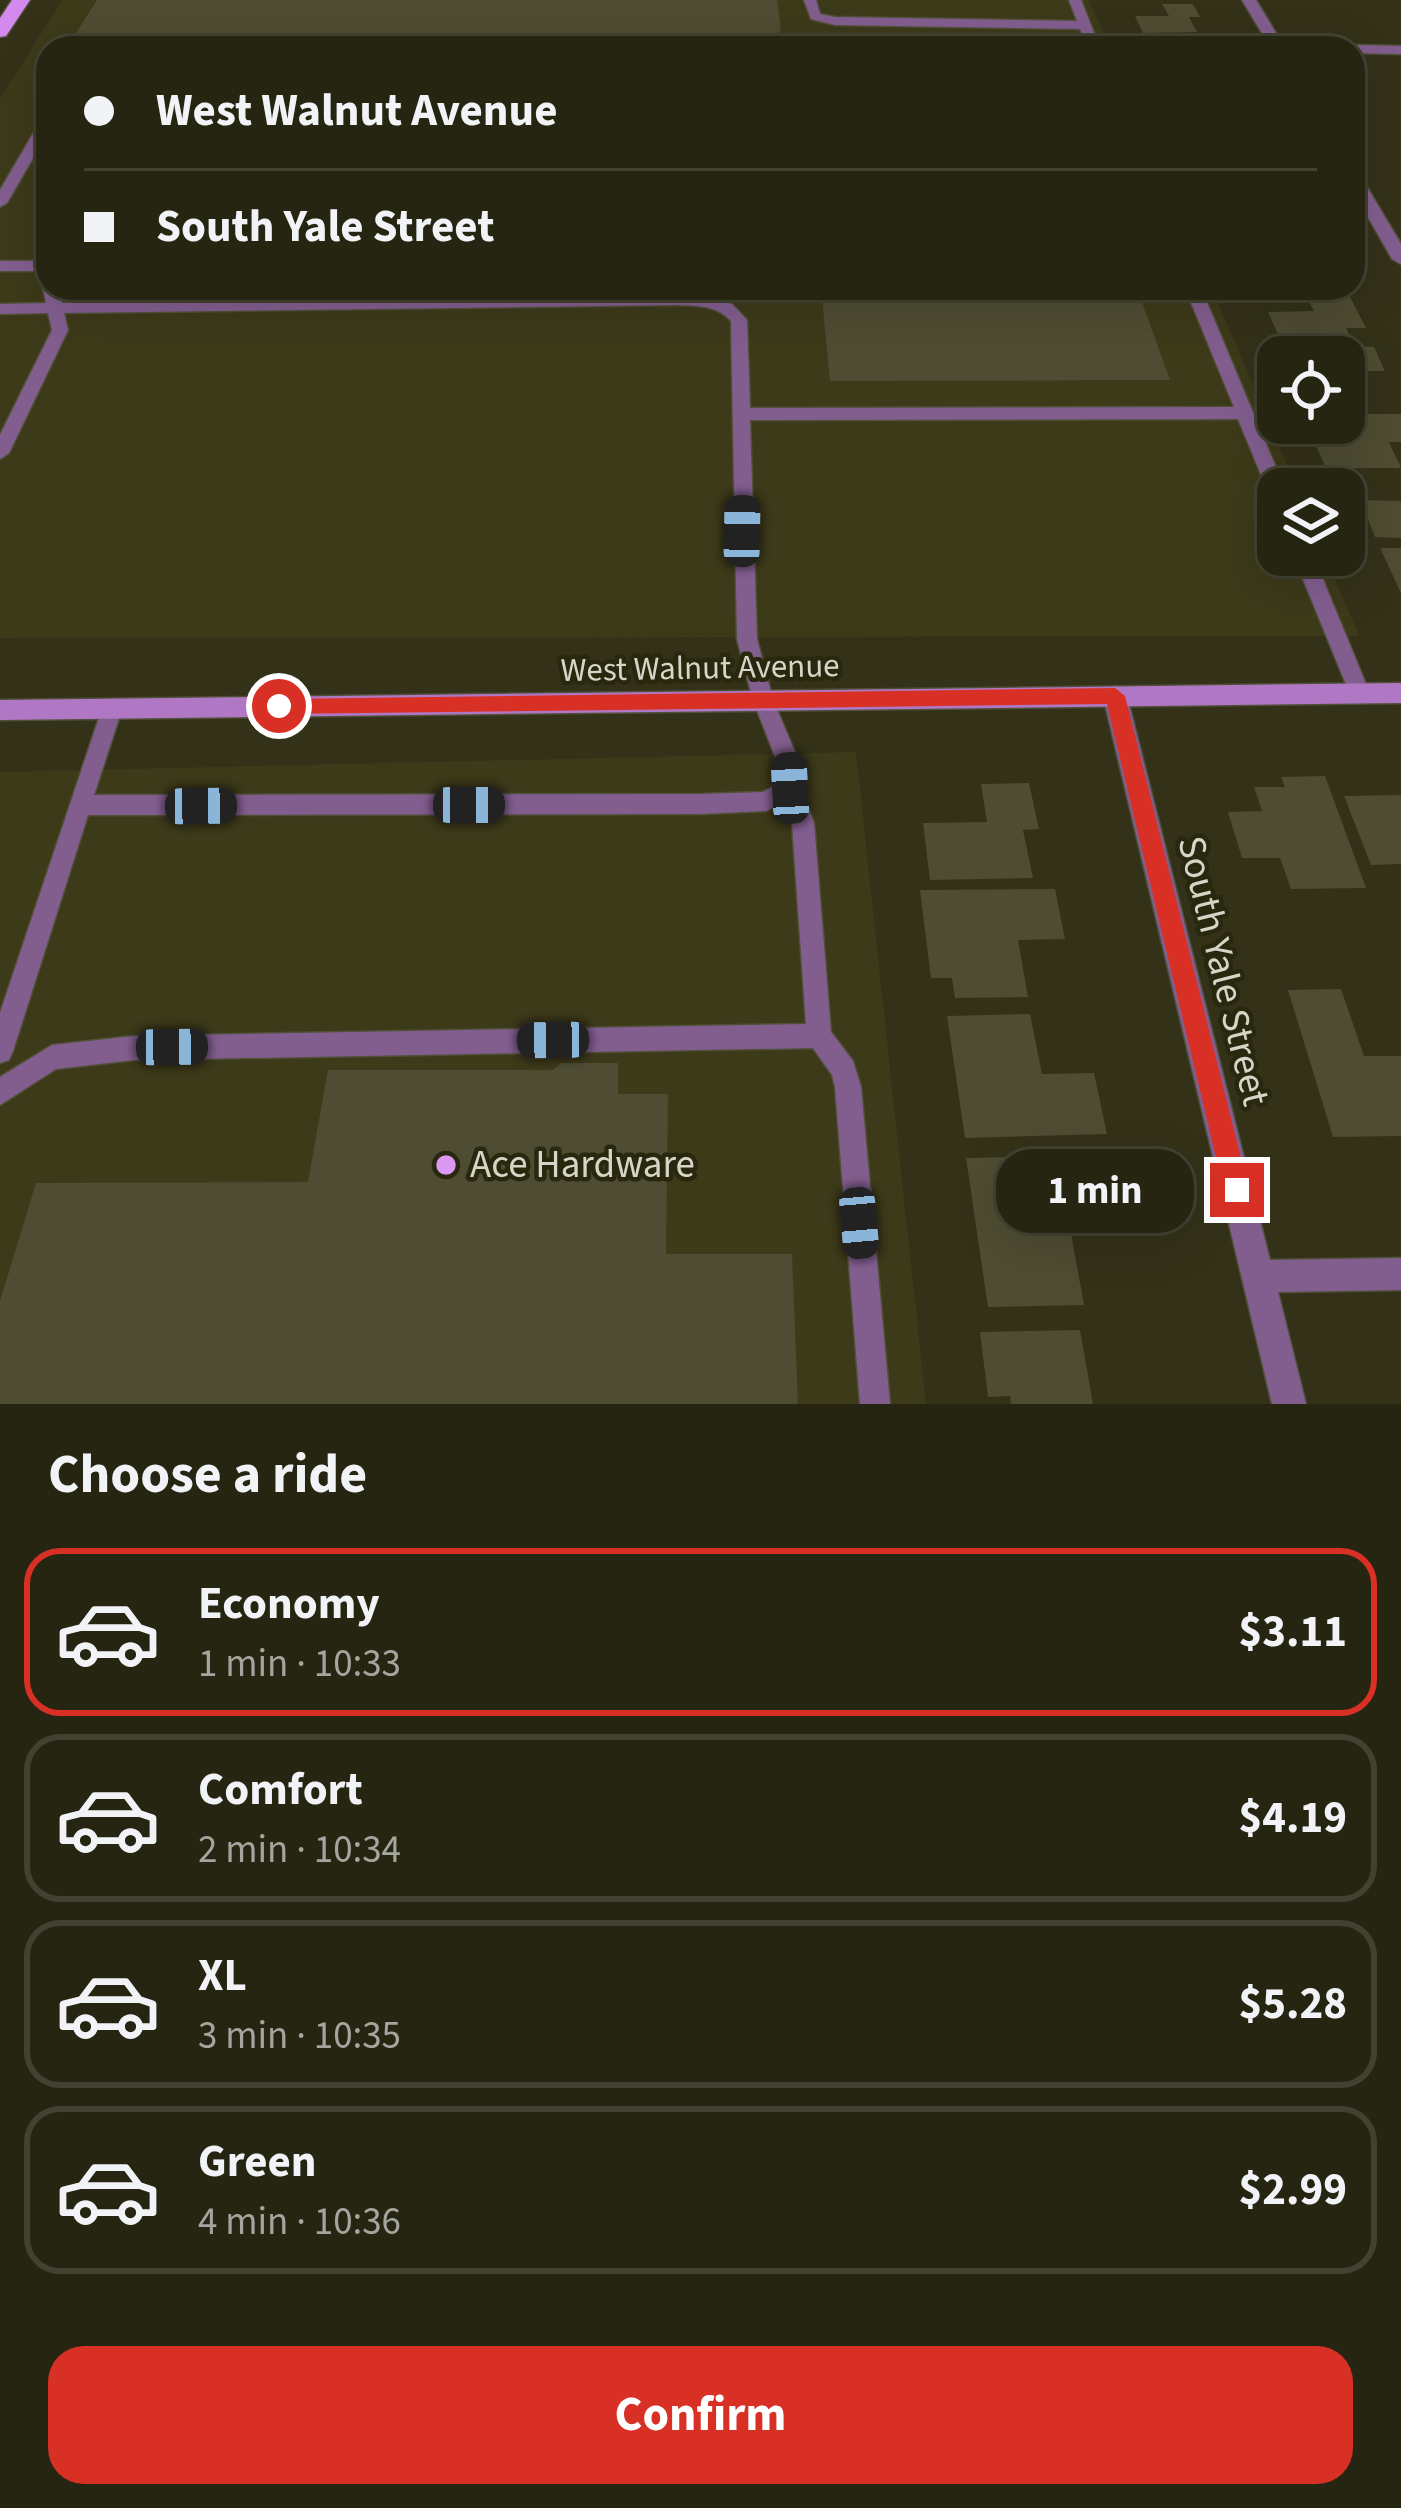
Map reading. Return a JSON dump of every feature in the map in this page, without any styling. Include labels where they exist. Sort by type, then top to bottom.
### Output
[{"type":"main road","points":[[0,32],[21,0]]},
{"type":"main road","name":"West Walnut Avenue","points":[[0,710],[1401,693]]},
{"type":"street","points":[[1249,0],[1270,36]]},
{"type":"street","points":[[1365,49],[1401,50]]},
{"type":"street","points":[[1365,198],[1401,259]]},
{"type":"street","name":"South Yale Street","points":[[1115,696],[1289,1404]]},
{"type":"street","points":[[1258,1276],[1401,1274]]},
{"type":"lane","points":[[810,0],[815,16],[835,21],[1085,25]]},
{"type":"lane","points":[[1075,0],[1089,36]]},
{"type":"lane","points":[[0,203],[36,141]]},
{"type":"lane","points":[[0,266],[36,266]]},
{"type":"lane","points":[[0,452],[60,330],[54,300]]},
{"type":"lane","points":[[1198,300],[1267,468]]},
{"type":"lane","points":[[0,309],[702,301],[732,310],[739,320],[744,415],[747,639],[763,700],[789,764],[790,788],[803,823],[819,1036],[844,1070],[848,1087],[875,1404]]},
{"type":"lane","points":[[744,415],[1244,413]]},
{"type":"lane","points":[[1312,576],[1360,694]]},
{"type":"lane","points":[[0,1051],[9,996],[81,806],[111,709]]},
{"type":"lane","points":[[81,806],[702,804],[766,801],[790,788]]},
{"type":"lane","points":[[0,1092],[52,1058],[134,1048],[819,1036]]},
{"type":"shaded area","points":[[62,0],[1089,0],[1105,36],[39,36]]},
{"type":"shaded area","points":[[36,42],[36,300],[1217,300],[1257,394],[1257,444],[1278,444],[1288,468],[1257,468],[1257,576],[1334,576],[1359,636],[0,638],[0,99]]},
{"type":"shaded area","points":[[856,752],[926,1404],[0,1404],[0,772]]},
{"type":"building","points":[[97,0],[777,0],[781,31],[770,36],[74,36]]},
{"type":"building","points":[[1162,4],[1193,4],[1200,17],[1189,17],[1197,32],[1143,33],[1135,16],[1169,16]]},
{"type":"building","points":[[822,300],[1141,300],[1170,380],[830,381]]},
{"type":"building","points":[[1308,300],[1352,300],[1366,328],[1346,328],[1350,336],[1279,336],[1268,312],[1314,311]]},
{"type":"building","points":[[1365,347],[1374,347],[1385,371],[1365,371]]},
{"type":"building","points":[[1365,414],[1401,414],[1401,442],[1389,442],[1401,468],[1326,468],[1315,444],[1365,444]]},
{"type":"building","points":[[1365,500],[1401,501],[1401,538],[1375,537]]},
{"type":"building","points":[[1380,548],[1401,548],[1401,593]]},
{"type":"building","points":[[1325,776],[1366,888],[1291,889],[1280,858],[1242,858],[1228,812],[1262,811],[1254,787],[1285,787],[1281,777]]},
{"type":"building","points":[[1029,783],[1039,829],[1023,830],[1033,878],[930,880],[923,823],[987,822],[981,784]]},
{"type":"building","points":[[1401,795],[1401,864],[1371,865],[1344,796]]},
{"type":"building","points":[[1055,889],[1065,939],[1018,940],[1028,997],[955,998],[952,978],[931,978],[920,890]]},
{"type":"building","points":[[1341,989],[1364,1056],[1401,1056],[1401,1136],[1333,1137],[1288,990]]},
{"type":"building","points":[[1030,1014],[1042,1074],[1094,1073],[1107,1134],[965,1138],[947,1016]]},
{"type":"building","points":[[561,1063],[618,1063],[618,1094],[668,1094],[666,1254],[792,1254],[798,1404],[0,1404],[0,1301],[36,1183],[308,1182],[328,1070],[553,1070]]},
{"type":"building","points":[[1108,1155],[1122,1226],[1070,1228],[1084,1305],[988,1307],[966,1158]]},
{"type":"building","points":[[1080,1330],[1093,1404],[1011,1404],[1010,1396],[988,1397],[980,1332]]},
{"type":"place","name":"Ace Hardware","points":[[446,1165]]},
{"type":"route","points":[[279,706],[1115,696],[1237,1190]]}]
